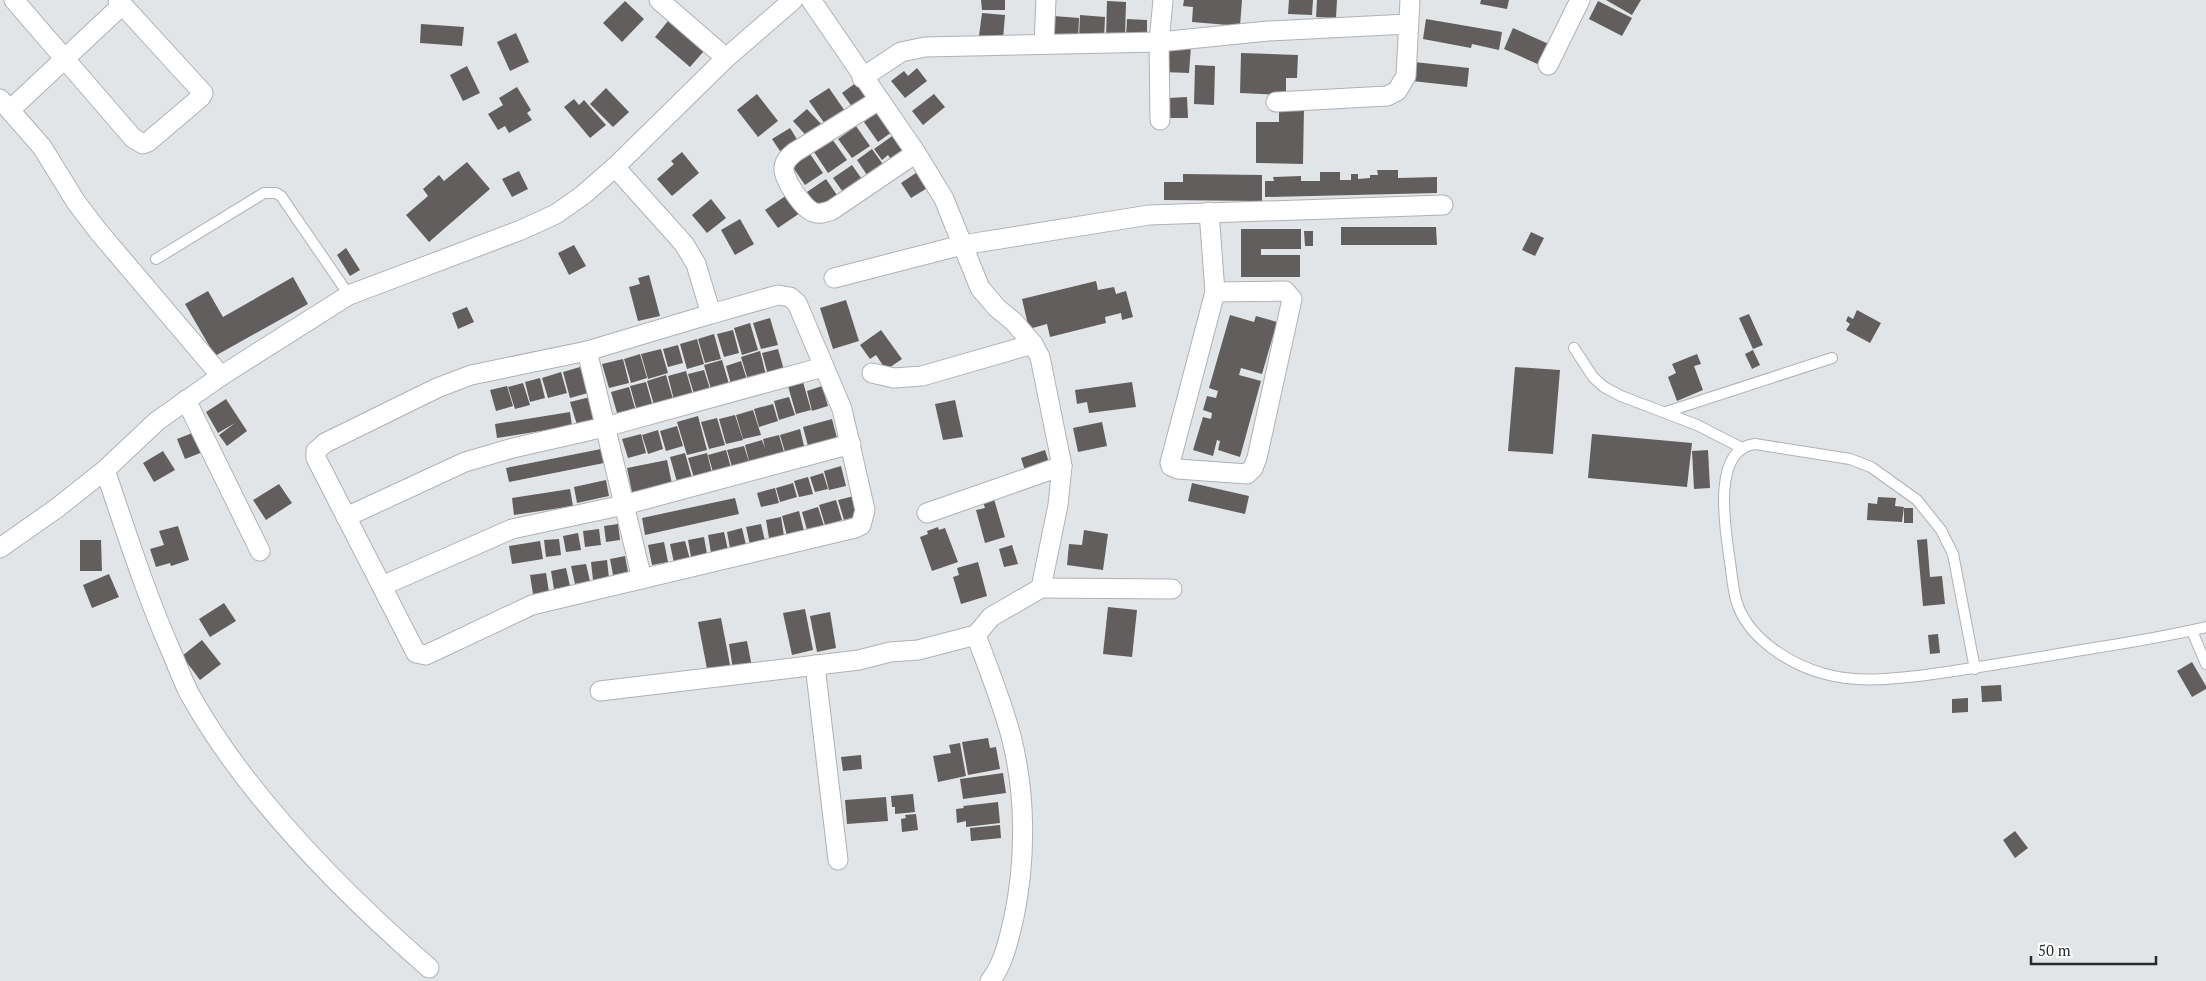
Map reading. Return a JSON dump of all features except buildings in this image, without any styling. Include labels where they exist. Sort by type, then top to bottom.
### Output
[{"type":"street","points":[[14,0],[65,59],[133,138],[143,144],[148,142],[201,97],[202,90],[120,3],[65,59],[5,104],[52,159],[76,202],[98,231],[221,376]]},
{"type":"street","points":[[659,0],[726,58]]},
{"type":"street","points":[[0,548],[57,508],[105,470],[157,421],[221,376],[348,294],[520,230],[556,214],[583,195],[615,168],[726,58],[793,0]]},
{"type":"street","points":[[810,0],[862,78],[916,153],[944,199],[980,288],[997,308],[1014,322],[1033,344],[1040,357],[1062,466],[1058,506],[1041,588]]},
{"type":"street","points":[[1044,44],[1046,0]]},
{"type":"street","points":[[1160,120],[1159,42],[1163,0]]},
{"type":"street","points":[[1276,102],[1388,96],[1397,92],[1406,76],[1410,0]]},
{"type":"street","points":[[1548,65],[1580,0]]},
{"type":"street","points":[[862,78],[889,59],[912,49],[1159,42],[1268,31],[1408,24]]},
{"type":"street","points":[[878,100],[786,159],[783,169],[785,179],[805,207],[813,212],[823,213],[832,210],[916,153]]},
{"type":"street","points":[[615,168],[684,244],[696,264],[711,314]]},
{"type":"street","points":[[834,278],[962,245],[1149,215],[1443,205]]},
{"type":"street","points":[[1209,212],[1215,292],[1170,463],[1178,469],[1247,474],[1253,468],[1258,458],[1292,299],[1285,291],[1215,292]]},
{"type":"street","points":[[778,295],[790,296],[797,303],[834,390],[851,444],[865,510],[861,525],[532,605],[426,655],[420,655],[414,649],[316,458],[319,447],[438,388],[471,375],[587,351],[711,314],[778,295]]},
{"type":"street","points":[[872,373],[894,378],[922,376],[1033,344]]},
{"type":"street","points":[[587,351],[642,579]]},
{"type":"street","points":[[346,518],[465,462],[513,448],[606,427],[823,367]]},
{"type":"street","points":[[186,400],[260,550]]},
{"type":"street","points":[[382,586],[512,529],[624,505],[851,444]]},
{"type":"street","points":[[927,513],[1062,466]]},
{"type":"street","points":[[105,470],[153,610],[188,691],[214,736],[275,814],[342,888],[381,926],[429,968]]},
{"type":"street","points":[[600,691],[859,660],[890,652],[918,650],[976,635],[992,617],[1041,588],[1172,589]]},
{"type":"street","points":[[976,635],[1011,736],[1018,770],[1022,815],[1019,890],[1008,942],[995,975],[990,981]]},
{"type":"street","points":[[815,665],[838,860]]},
{"type":"lane","points":[[156,259],[264,193],[276,193],[281,196],[348,294]]},
{"type":"lane","points":[[1574,348],[1593,377],[1604,387],[1620,396],[1666,412],[1742,448]]},
{"type":"lane","points":[[1666,412],[1832,358]]},
{"type":"lane","points":[[1975,669],[1953,554],[1941,530],[1917,500],[1871,467],[1850,459],[1755,444],[1742,448],[1733,459],[1727,473],[1724,485],[1723,513],[1738,606],[1753,631],[1770,647],[1796,662],[1824,674],[1853,679],[1884,680],[1975,669],[2206,627]]},
{"type":"lane","points":[[2192,631],[2206,664]]}]
